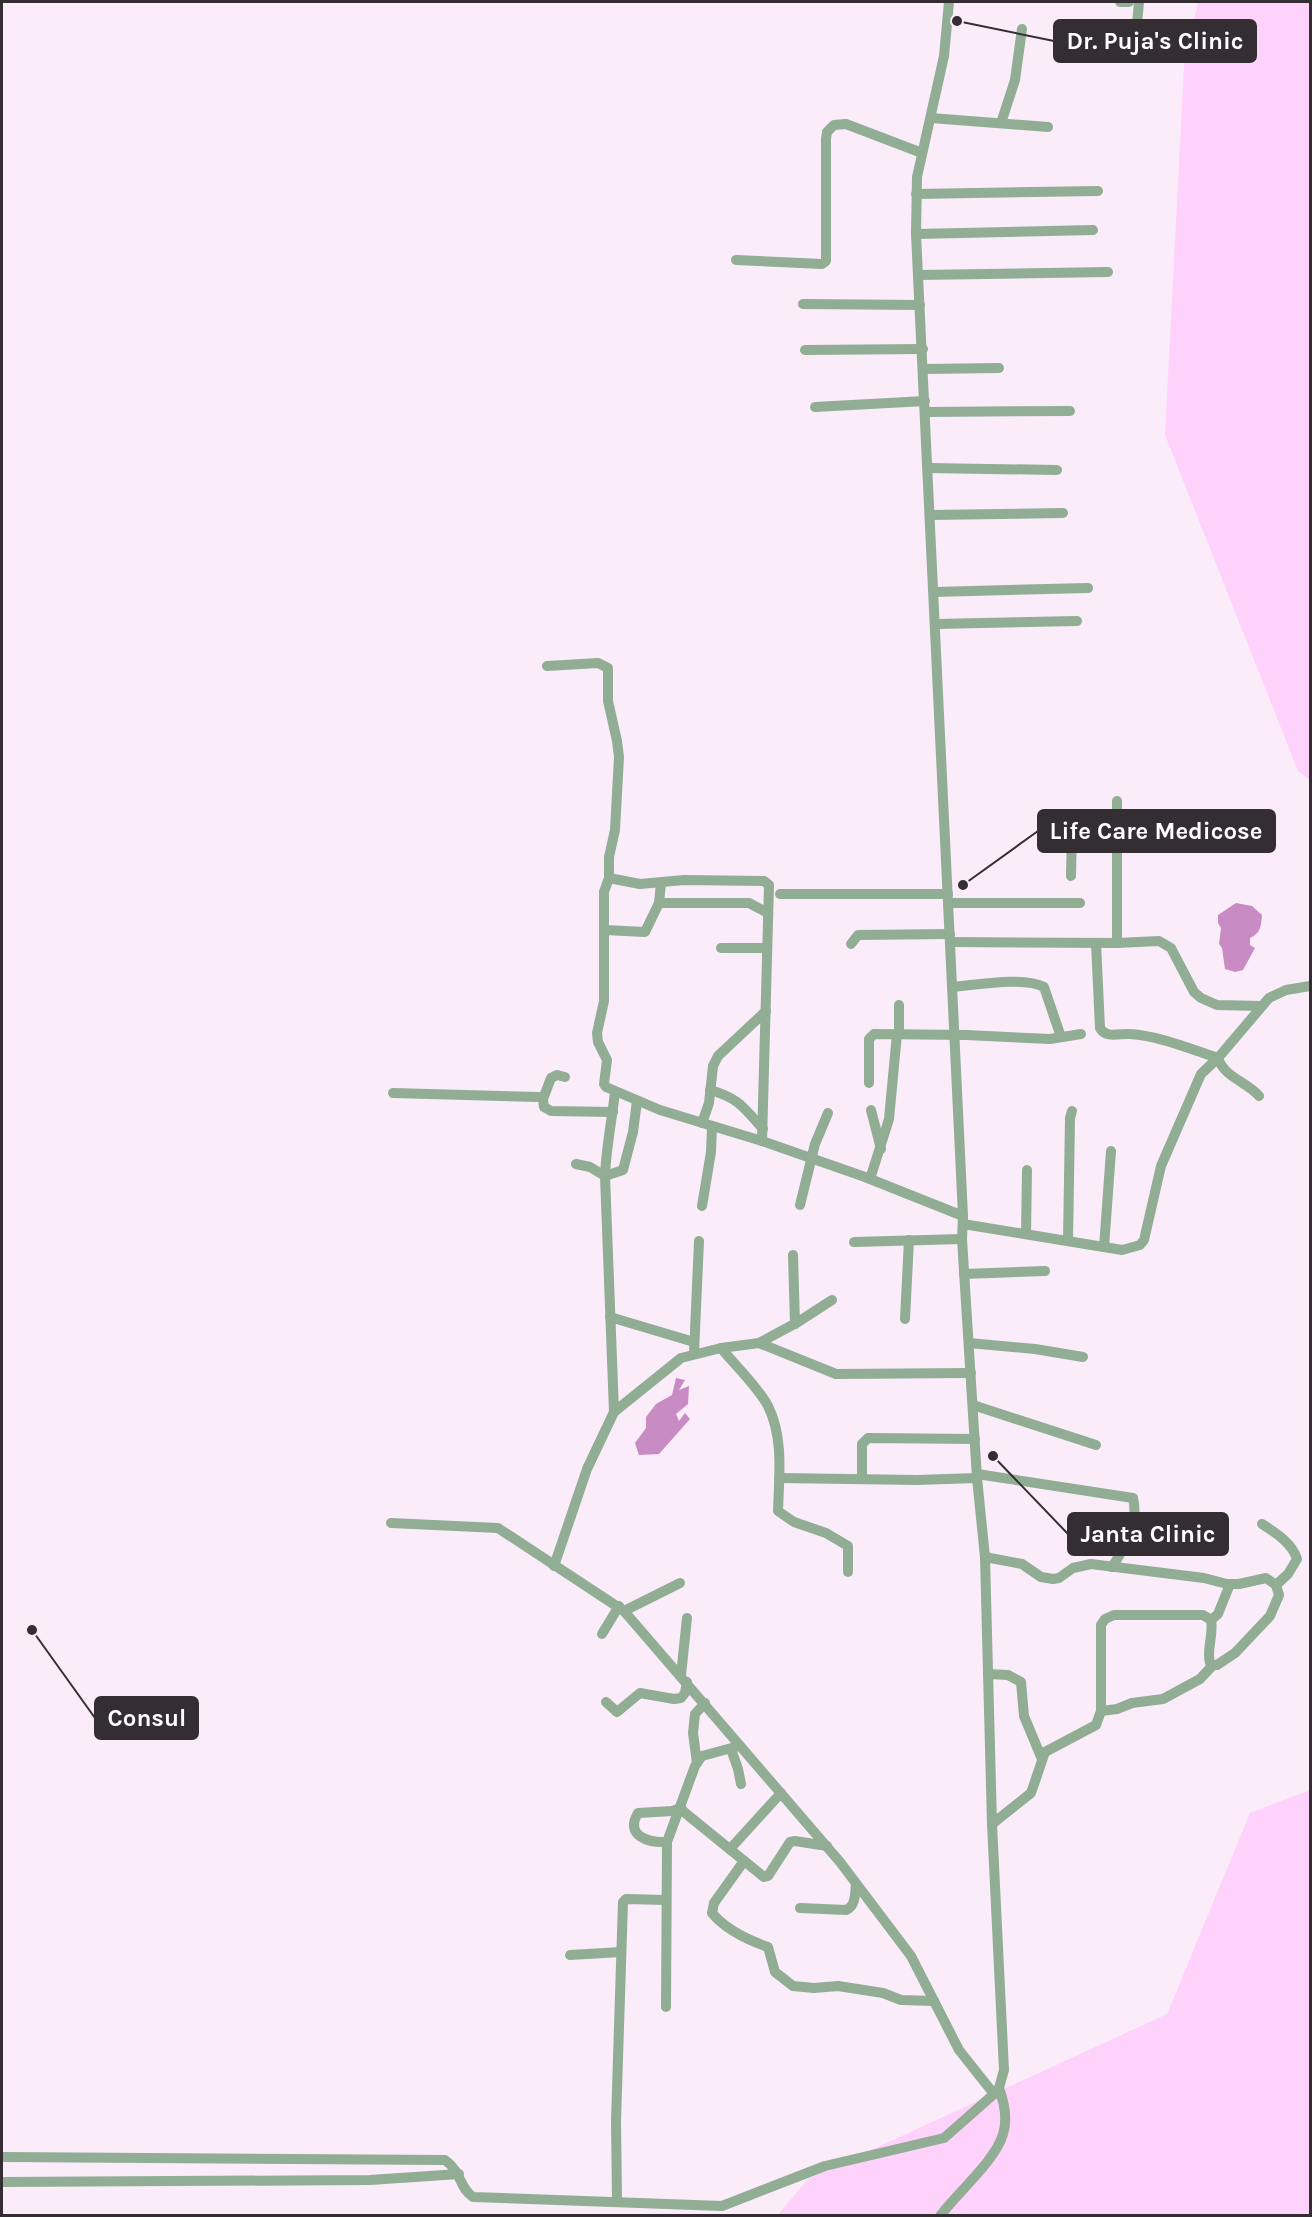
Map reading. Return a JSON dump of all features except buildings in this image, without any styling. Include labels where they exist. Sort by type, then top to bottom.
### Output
[{"type":"street","points":[[2,2157],[445,2160],[454,2166],[467,2193],[473,2197],[722,2206],[825,2166],[944,2138],[997,2091],[1004,2070],[992,1824],[985,1557],[977,1476],[962,1239],[955,1035],[916,234],[916,194],[922,153],[945,50],[949,2]]},
{"type":"street","points":[[1120,2],[1129,2]]},
{"type":"street","points":[[1139,2],[1136,35],[1146,41],[1200,58]]},
{"type":"street","points":[[1001,123],[1015,80],[1022,29]]},
{"type":"street","points":[[931,118],[1048,127]]},
{"type":"street","points":[[736,260],[822,264],[826,261],[825,139],[827,132],[834,125],[846,124],[922,153]]},
{"type":"street","points":[[916,194],[1098,191]]},
{"type":"street","points":[[916,234],[1093,230]]},
{"type":"street","points":[[918,275],[1108,272]]},
{"type":"street","points":[[803,304],[921,305]]},
{"type":"street","points":[[805,350],[922,349]]},
{"type":"street","points":[[923,369],[999,368]]},
{"type":"street","points":[[816,407],[925,400]]},
{"type":"street","points":[[926,412],[1070,411]]},
{"type":"street","points":[[928,468],[1057,470]]},
{"type":"street","points":[[930,515],[1063,513]]},
{"type":"street","points":[[934,592],[1088,588]]},
{"type":"street","points":[[935,624],[1077,621]]},
{"type":"street","points":[[547,666],[598,663],[608,668],[609,707],[618,741],[618,757],[615,830],[609,857],[609,878],[604,892],[604,1001],[597,1033],[598,1042],[607,1060],[604,1084],[615,1092],[707,1125],[762,1135],[811,1158],[870,1179],[963,1220],[1026,1234],[1122,1250],[1134,1248],[1144,1240],[1161,1166],[1201,1074],[1218,1058],[1261,1006],[1276,993],[1311,986]]},
{"type":"street","points":[[1116,944],[1117,801]]},
{"type":"street","points":[[1071,876],[1073,815]]},
{"type":"street","points":[[1072,828],[1117,826]]},
{"type":"street","points":[[609,878],[633,884],[684,880],[765,881],[769,885],[762,1135]]},
{"type":"street","points":[[605,930],[645,932],[658,903],[661,883]]},
{"type":"street","points":[[780,894],[1080,903]]},
{"type":"street","points":[[658,903],[749,903],[768,913]]},
{"type":"street","points":[[851,944],[858,935],[1116,944],[1159,941],[1171,948],[1194,992],[1201,998],[1217,1005],[1261,1006]]},
{"type":"street","points":[[1096,943],[1102,1032],[1107,1035],[1130,1034],[1150,1037],[1218,1058]]},
{"type":"street","points":[[721,948],[767,948]]},
{"type":"street","points":[[952,987],[1025,982],[1038,984],[1044,987],[1061,1037]]},
{"type":"street","points":[[870,1179],[889,1119],[899,1005]]},
{"type":"street","points":[[702,1206],[711,1152],[707,1125],[713,1066],[718,1056],[766,1011]]},
{"type":"street","points":[[869,1083],[869,1039],[874,1034],[1035,1039],[1081,1034]]},
{"type":"street","points":[[1218,1058],[1226,1070],[1259,1096]]},
{"type":"street","points":[[565,1077],[557,1075],[551,1078],[543,1099],[544,1107],[551,1111],[613,1112]]},
{"type":"street","points":[[710,1090],[733,1097],[743,1104],[762,1135]]},
{"type":"street","points":[[614,1412],[605,1176],[606,1152],[610,1142],[615,1092]]},
{"type":"street","points":[[393,1093],[526,1096],[543,1099]]},
{"type":"street","points":[[576,1164],[590,1167],[605,1176],[623,1170],[633,1132],[637,1101]]},
{"type":"street","points":[[871,1110],[881,1149]]},
{"type":"street","points":[[1068,1241],[1072,1111]]},
{"type":"street","points":[[800,1205],[811,1158],[828,1113]]},
{"type":"street","points":[[1104,1247],[1111,1151]]},
{"type":"street","points":[[1026,1234],[1027,1170]]},
{"type":"street","points":[[854,1242],[962,1239]]},
{"type":"street","points":[[905,1319],[909,1240]]},
{"type":"street","points":[[694,1353],[699,1241]]},
{"type":"street","points":[[793,1255],[795,1324]]},
{"type":"street","points":[[964,1274],[1046,1271]]},
{"type":"street","points":[[554,1566],[587,1469],[614,1412],[681,1358],[694,1353],[759,1343],[795,1324],[832,1300]]},
{"type":"street","points":[[610,1317],[694,1342]]},
{"type":"street","points":[[759,1343],[836,1374],[971,1373]]},
{"type":"street","points":[[969,1343],[1035,1349],[1083,1357]]},
{"type":"street","points":[[721,1348],[767,1403],[775,1423],[779,1455],[778,1511],[794,1522],[825,1533],[848,1546],[849,1572]]},
{"type":"street","points":[[973,1405],[1096,1446]]},
{"type":"street","points":[[862,1479],[861,1449],[862,1444],[868,1438],[975,1440]]},
{"type":"street","points":[[778,1478],[862,1479],[977,1476],[1133,1498],[1135,1509],[1130,1535],[1112,1567]]},
{"type":"street","points":[[391,1523],[498,1528],[532,1548],[554,1566],[621,1609],[705,1703],[735,1747],[781,1793],[827,1846],[911,1956],[962,2055],[997,2091],[1005,2114],[1004,2133],[998,2148],[940,2216]]},
{"type":"street","points":[[1262,1524],[1292,1548],[1297,1559],[1288,1574],[1276,1585]]},
{"type":"street","points":[[985,1557],[1022,1564],[1041,1577],[1053,1580],[1073,1568],[1091,1564],[1204,1578],[1230,1584],[1266,1578],[1276,1585],[1279,1595],[1270,1616],[1235,1653],[1217,1665],[1213,1665],[1200,1679],[1163,1699],[1132,1703],[1117,1709],[1101,1711]]},
{"type":"street","points":[[602,1634],[621,1609],[680,1583]]},
{"type":"street","points":[[1211,1620],[1218,1614],[1230,1584]]},
{"type":"street","points":[[992,1824],[1031,1793],[1045,1752],[1096,1725],[1101,1711],[1101,1625],[1105,1619],[1114,1615],[1203,1615],[1211,1620],[1213,1628],[1208,1657],[1210,1664],[1213,1665]]},
{"type":"street","points":[[606,1702],[617,1713],[640,1693],[674,1699],[681,1698],[685,1693],[687,1618]]},
{"type":"street","points":[[988,1674],[1008,1675],[1021,1682],[1024,1716],[1042,1759]]},
{"type":"street","points":[[697,1763],[693,1733],[695,1714],[705,1703]]},
{"type":"street","points":[[666,2007],[668,1842],[697,1763],[702,1756],[735,1747]]},
{"type":"street","points":[[735,1747],[741,1784]]},
{"type":"street","points":[[730,1850],[781,1793]]},
{"type":"street","points":[[668,1842],[646,1841],[638,1835],[634,1827],[634,1819],[638,1812],[672,1811],[681,1808]]},
{"type":"street","points":[[681,1808],[764,1877],[768,1876],[790,1842],[827,1846]]},
{"type":"street","points":[[744,1861],[714,1903],[712,1913],[750,1942],[768,1947],[777,1976],[793,1986],[814,1988],[837,1986],[883,1992],[901,2000],[934,2001]]},
{"type":"street","points":[[800,1908],[846,1910],[853,1904],[856,1884]]},
{"type":"street","points":[[617,2201],[616,2121],[624,1900],[646,1898],[666,1900]]},
{"type":"street","points":[[570,1955],[621,1952]]},
{"type":"street","points":[[2,2182],[370,2180],[459,2174]]},
{"type":"street","points":[[714,2216],[722,2206]]},
{"type":"shaded area","points":[[1198,2],[1310,2],[1310,780],[1298,771],[1165,435],[1184,66]]},
{"type":"shaded area","points":[[1236,903],[1252,906],[1262,915],[1261,926],[1250,938],[1250,945],[1255,948],[1243,970],[1235,972],[1225,969],[1222,948],[1219,944],[1221,928],[1218,915]]},
{"type":"shaded area","points":[[676,1378],[685,1380],[679,1390],[689,1386],[688,1404],[676,1414],[679,1421],[685,1413],[690,1419],[659,1454],[639,1455],[635,1443],[646,1428],[646,1417],[656,1404],[672,1395]]},
{"type":"shaded area","points":[[1310,1790],[1310,2215],[777,2216],[808,2179],[1167,2014],[1250,1813]]},
{"type":"place","name":"Dr. Puja's Clinic","points":[[957,21]]},
{"type":"place","name":"Life Care Medicose","points":[[963,885]]},
{"type":"place","name":"Janta Clinic","points":[[993,1456]]},
{"type":"place","name":"Consul","points":[[32,1630]]}]
